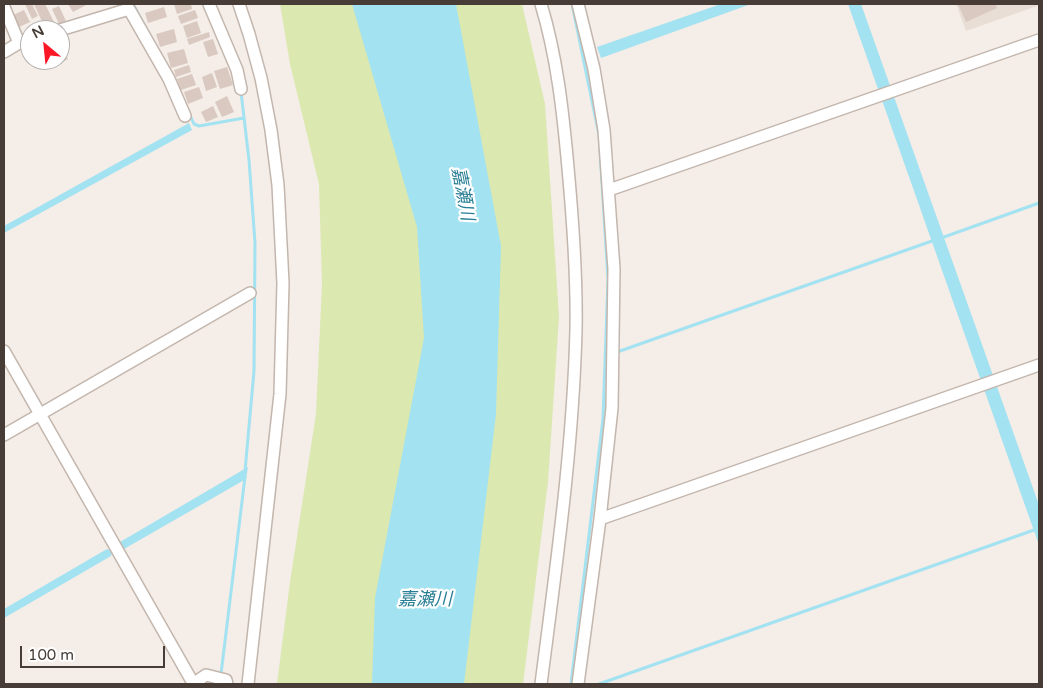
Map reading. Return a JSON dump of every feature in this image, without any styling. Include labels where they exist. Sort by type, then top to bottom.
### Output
[{"type":"street","points":[[209,4],[237,70],[241,89]]},
{"type":"street","points":[[239,4],[261,78],[271,130],[278,185],[283,283],[280,394],[248,684]]},
{"type":"street","points":[[541,684],[572,416],[576,329],[574,234],[562,104],[549,29],[542,4]]},
{"type":"street","points":[[578,4],[594,69],[604,130],[614,269],[612,408],[600,518],[578,684]]},
{"type":"street","points":[[4,7],[20,34]]},
{"type":"street","points":[[70,27],[129,9],[169,80],[185,116]]},
{"type":"street","points":[[609,190],[1039,40]]},
{"type":"street","points":[[4,52],[20,43]]},
{"type":"street","points":[[4,435],[250,293]]},
{"type":"street","points":[[4,351],[193,684],[206,675],[226,680],[227,684]]},
{"type":"street","points":[[600,518],[1039,365]]},
{"type":"shaded area","points":[[956,4],[1037,4],[1037,6],[966,31]]},
{"type":"green space","points":[[280,4],[362,4],[428,226],[431,350],[386,684],[277,684],[290,582],[316,414],[322,284],[319,184],[290,64]]},
{"type":"green space","points":[[442,4],[522,4],[545,104],[559,317],[548,482],[523,684],[449,684]]},
{"type":"water","name":"嘉瀬川","points":[[352,4],[456,4],[501,246],[496,414],[464,684],[372,684],[375,598],[424,338],[417,227]]},
{"type":"water","points":[[721,4],[751,4],[601,58],[597,47]]},
{"type":"water","points":[[848,4],[861,4],[1039,505],[1039,545]]},
{"type":"water","points":[[189,123],[192,130],[4,233],[4,226]]},
{"type":"water","points":[[248,467],[246,479],[124,549],[119,547],[120,542]]},
{"type":"water","points":[[107,549],[112,551],[111,556],[4,618],[4,609]]},
{"type":"building","points":[[25,4],[32,4],[38,16],[32,19]]},
{"type":"building","points":[[34,4],[45,4],[53,20],[41,20]]},
{"type":"building","points":[[68,4],[88,4],[73,12]]},
{"type":"building","points":[[174,4],[191,4],[192,9],[177,14]]},
{"type":"building","points":[[958,4],[995,4],[997,8],[966,22]]},
{"type":"building","points":[[59,6],[66,20],[57,20],[52,9]]},
{"type":"building","points":[[164,7],[167,17],[148,23],[145,13]]},
{"type":"building","points":[[24,10],[29,20],[20,20],[20,27],[17,28],[11,16]]},
{"type":"building","points":[[195,10],[198,18],[181,24],[178,16]]},
{"type":"building","points":[[197,21],[201,33],[187,38],[183,26]]},
{"type":"building","points":[[174,29],[177,42],[160,47],[156,34]]},
{"type":"building","points":[[209,32],[210,37],[189,45],[187,39]]},
{"type":"building","points":[[213,39],[218,54],[208,57],[203,42]]},
{"type":"building","points":[[184,49],[188,63],[171,68],[167,53]]},
{"type":"building","points":[[189,65],[191,72],[176,77],[174,70]]},
{"type":"building","points":[[227,67],[233,85],[220,89],[214,71]]},
{"type":"building","points":[[212,73],[217,87],[206,91],[202,77]]},
{"type":"building","points":[[192,74],[196,85],[181,90],[177,79]]},
{"type":"building","points":[[199,87],[203,98],[188,104],[184,92]]},
{"type":"building","points":[[227,96],[234,112],[222,117],[215,102]]},
{"type":"building","points":[[213,106],[218,117],[206,122],[201,112]]},
{"type":"waterway","points":[[133,4],[148,32]]},
{"type":"waterway","points":[[571,684],[603,419],[608,279],[599,135],[572,4]]},
{"type":"waterway","points":[[241,92],[249,160],[255,243],[254,371],[245,471]]},
{"type":"waterway","points":[[189,113],[194,124],[199,126],[244,118]]},
{"type":"waterway","points":[[944,237],[1039,203]]},
{"type":"waterway","points":[[620,351],[932,241]]},
{"type":"waterway","points":[[221,674],[245,477]]},
{"type":"waterway","points":[[599,684],[1034,530]]}]
